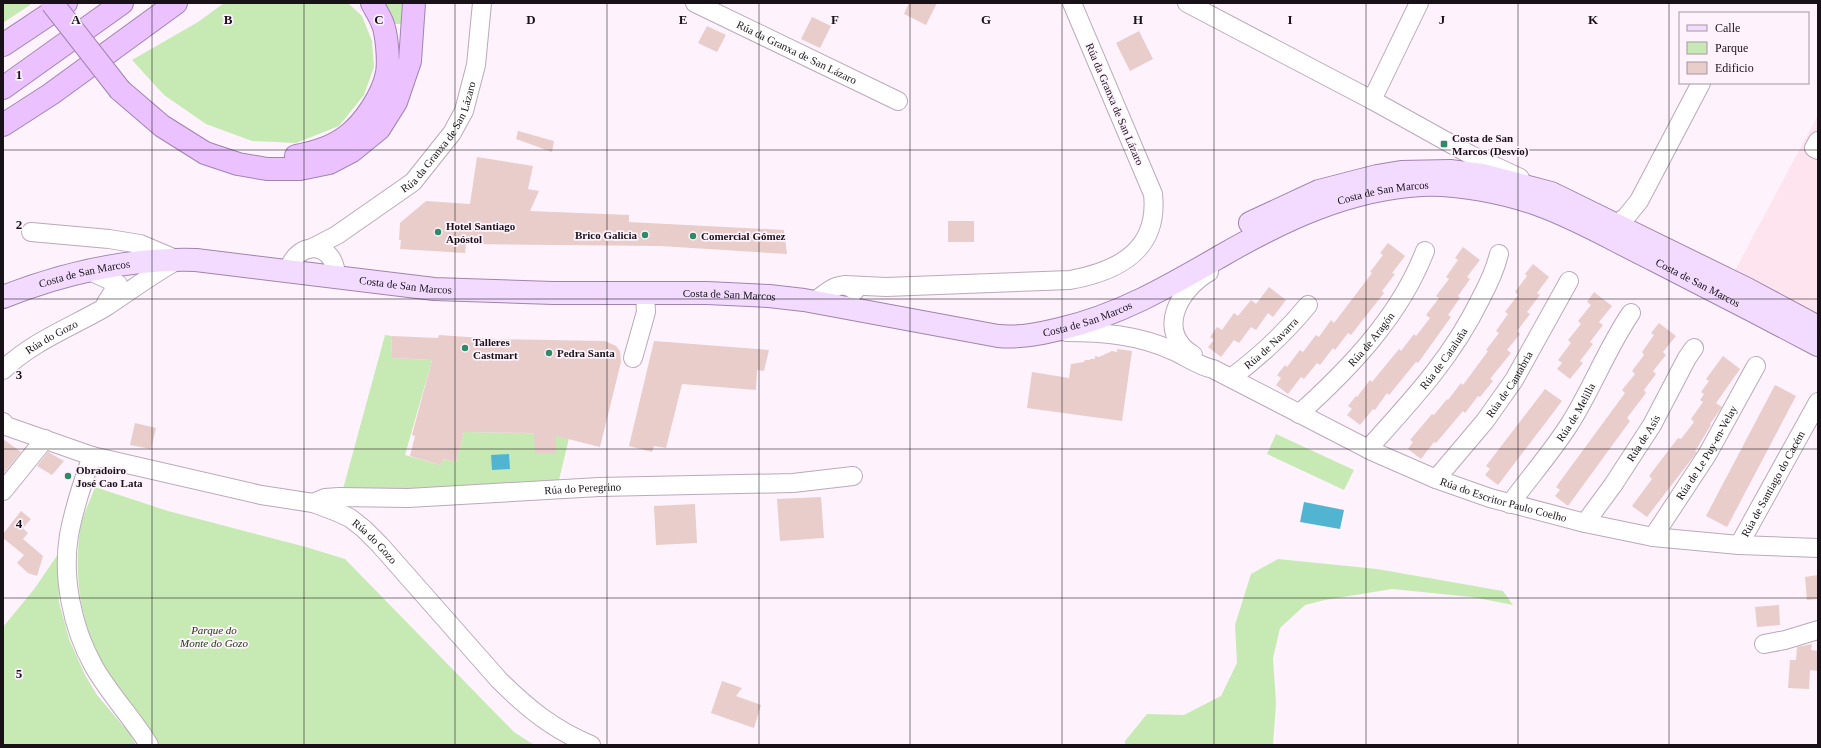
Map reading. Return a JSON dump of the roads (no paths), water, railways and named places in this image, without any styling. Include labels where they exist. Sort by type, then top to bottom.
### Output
[{"type":"highway","points":[[52,3],[162,126],[212,155],[238,164],[268,169],[300,169],[329,163],[352,151],[380,129],[396,102],[410,61],[414,3]]},
{"type":"highway","points":[[3,45],[66,3]]},
{"type":"highway","points":[[71,3],[126,84],[211,142],[240,151],[268,156],[297,156],[321,150],[347,136],[368,114],[382,91],[388,72],[386,41],[382,23],[372,3]]},
{"type":"highway","points":[[3,88],[122,3]]},
{"type":"highway","points":[[3,125],[51,94],[159,17],[176,3]]},
{"type":"highway","points":[[159,17],[175,15],[191,3]]},
{"type":"main road","name":"Costa de San Marcos","points":[[944,325],[1022,321],[1066,313],[1093,305],[1149,280],[1242,227],[1319,190],[1377,176],[1401,172],[1465,170],[1616,224],[1747,289],[1818,327]]},
{"type":"main road","points":[[1421,185],[1432,179],[1465,170]]},
{"type":"main road","name":"Costa de San Marcos","points":[[3,297],[58,278],[84,272],[128,274],[178,260],[288,271],[403,286],[462,290],[707,293],[769,296],[814,302],[862,304],[944,325],[1009,337],[1049,332],[1098,319],[1133,304],[1259,234],[1342,199],[1373,192],[1421,185],[1457,187],[1544,199],[1567,217],[1818,345]]},
{"type":"street","name":"Rúa da Granxa de San Lázaro","points":[[288,271],[295,257],[303,250],[312,248],[337,235],[413,182],[452,133],[464,111],[476,66],[482,3]]},
{"type":"street","name":"Rúa da Granxa de San Lázaro","points":[[695,3],[898,101]]},
{"type":"street","name":"Rúa da Granxa de San Lázaro","points":[[886,287],[1070,280],[1094,276],[1121,263],[1143,243],[1152,226],[1154,206],[1150,183],[1072,3]]},
{"type":"street","points":[[1187,3],[1372,100],[1446,141],[1465,170]]},
{"type":"street","points":[[1372,100],[1419,3]]},
{"type":"street","points":[[1616,224],[1626,217],[1639,202],[1700,84]]},
{"type":"street","points":[[1818,140],[1814,148],[1818,150]]},
{"type":"street","points":[[31,232],[109,239],[140,244],[178,260]]},
{"type":"street","name":"Rúa do Escritor Paulo Coelho","points":[[1213,369],[1209,363],[1182,347],[1177,340],[1174,322],[1176,308],[1184,294],[1198,278],[1227,262],[1247,247],[1259,234]]},
{"type":"street","points":[[331,256],[337,235]]},
{"type":"street","points":[[312,248],[324,251],[331,256],[336,266],[336,278]]},
{"type":"street","name":"Rúa de Aragón","points":[[1299,414],[1340,375],[1371,341],[1402,296],[1420,266],[1425,251]]},
{"type":"street","name":"Rúa de Cataluña","points":[[1368,449],[1435,374],[1453,348],[1474,314],[1495,269],[1499,254]]},
{"type":"street","name":"Rúa do Gozo","points":[[3,370],[16,357],[35,344],[104,307],[128,274]]},
{"type":"street","name":"Rúa de Cantabria","points":[[1436,479],[1484,421],[1514,380],[1568,280]]},
{"type":"street","points":[[814,302],[830,289],[845,285],[886,287]]},
{"type":"street","points":[[845,285],[854,289],[862,304]]},
{"type":"street","points":[[862,304],[865,294],[886,287]]},
{"type":"street","points":[[633,358],[646,312],[644,293]]},
{"type":"street","name":"Rúa de Navarra","points":[[1231,378],[1268,347],[1296,320],[1308,305]]},
{"type":"street","name":"Rúa de Melilla","points":[[1510,504],[1568,426],[1587,394],[1622,326],[1631,313]]},
{"type":"street","name":"Rúa do Escritor Paulo Coelho","points":[[1049,332],[1103,332],[1128,336],[1171,350],[1204,367],[1213,369],[1231,378],[1368,449],[1436,479],[1510,504],[1585,523],[1653,537],[1739,545],[1818,548]]},
{"type":"street","name":"Rúa de Asís","points":[[1585,523],[1613,485],[1652,425],[1686,358],[1694,348]]},
{"type":"street","name":"Rúa de Le Puy-en-Velay","points":[[1653,537],[1707,455],[1756,366]]},
{"type":"street","name":"Rúa de Santiago do Cacém","points":[[1739,545],[1818,402]]},
{"type":"street","name":"Rúa do Gozo","points":[[3,422],[6,426],[92,456],[261,495],[313,503],[350,518],[364,529],[516,697],[530,710],[554,728],[591,745]]},
{"type":"street","points":[[3,491],[45,439]]},
{"type":"street","points":[[92,456],[80,492],[69,535],[67,563],[72,607],[79,633],[92,664],[149,745]]},
{"type":"street","name":"Rúa do Peregrino","points":[[313,503],[325,498],[339,497],[408,498],[599,487],[793,483],[853,476]]},
{"type":"street","points":[[1764,644],[1785,640],[1818,630]]},
{"type":"water","points":[[509,454],[510,469],[492,470],[491,455]]},
{"type":"water","points":[[1304,502],[1344,510],[1340,529],[1300,522]]},
{"type":"place","name":"Costa de San Marcos (Desvío)","points":[[1444,144]]},
{"type":"place","name":"Hotel Santiago Apóstol","points":[[438,232]]},
{"type":"place","name":"Brico Galicia","points":[[645,235]]},
{"type":"place","name":"Comercial Gómez","points":[[693,236]]},
{"type":"place","name":"Talleres Castmart","points":[[465,348]]},
{"type":"place","name":"Pedra Santa","points":[[549,353]]},
{"type":"place","name":"Obradoiro José Cao Lata","points":[[68,476]]},
{"type":"park label","name":"Parque do Monte do Gozo","points":[[214,636]]}]
